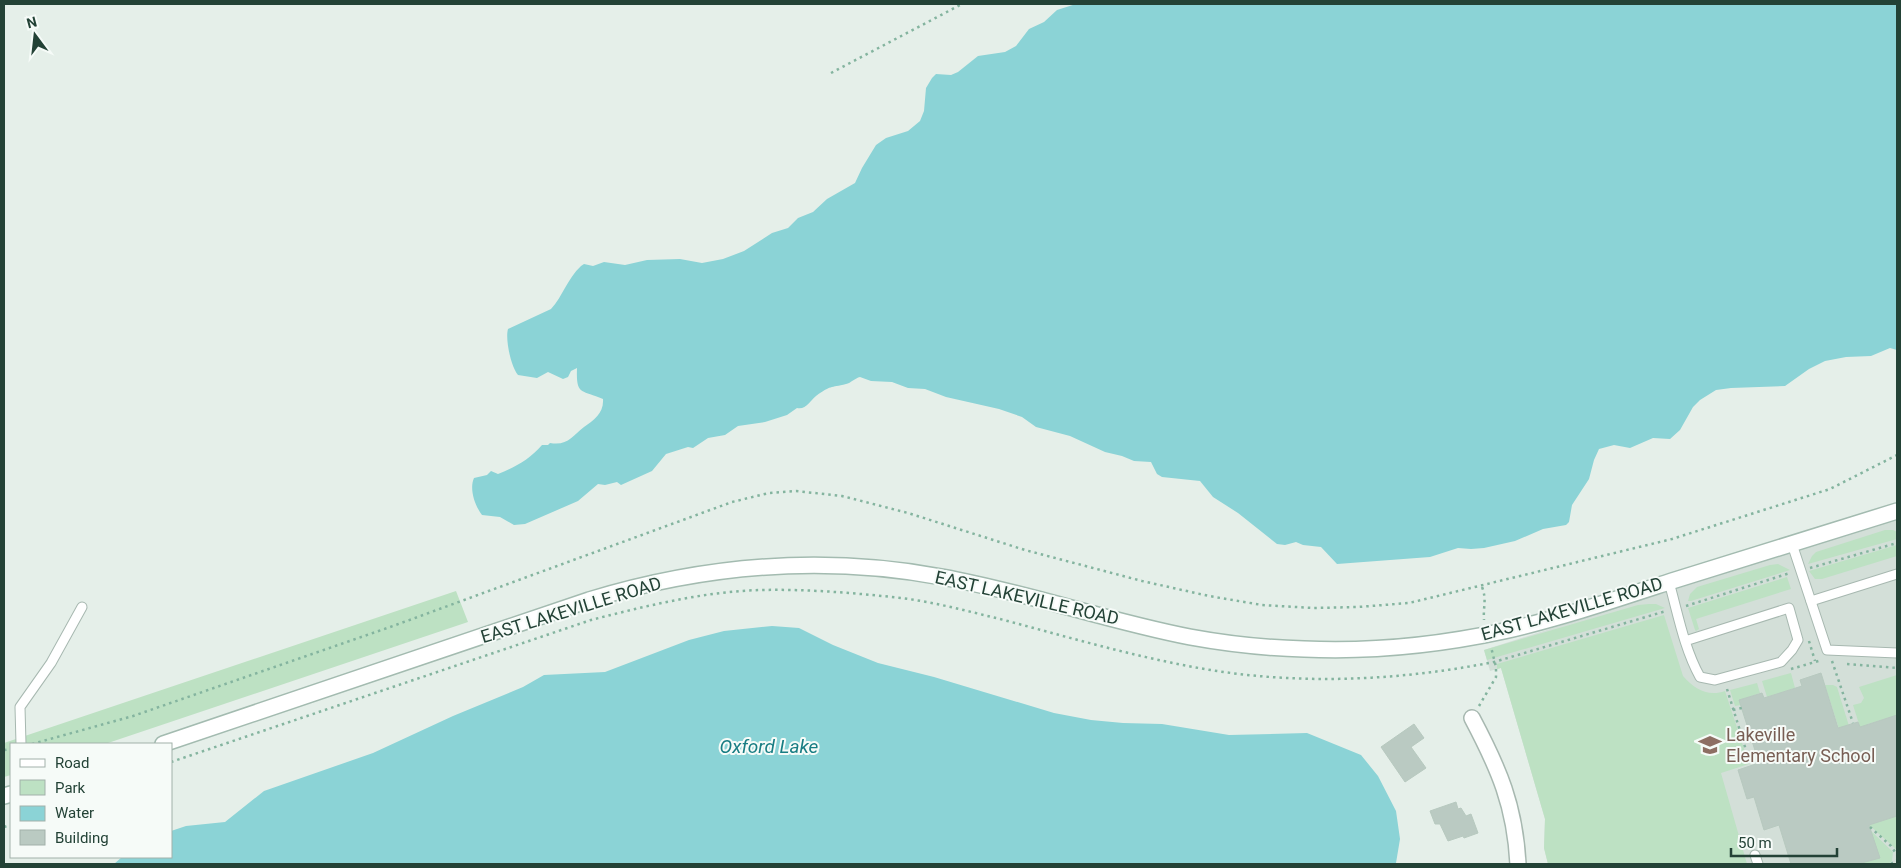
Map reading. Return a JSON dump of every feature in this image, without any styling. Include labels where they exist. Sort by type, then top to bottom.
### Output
[{"type":"main road","name":"EAST LAKEVILLE ROAD","points":[[166,743],[607,595],[668,580],[746,568],[828,565],[918,573],[981,586],[1184,636],[1258,647],[1314,650],[1372,649],[1437,643],[1530,624],[1897,511]]},
{"type":"main road","points":[[1472,718],[1495,762],[1508,797],[1515,826],[1518,864]]},
{"type":"lane","points":[[1792,544],[1827,650],[1897,654]]},
{"type":"lane","points":[[1811,601],[1897,574]]},
{"type":"lane","points":[[1670,582],[1685,641],[1691,660],[1700,677],[1714,680],[1781,662],[1798,640],[1790,608],[1685,641]]},
{"type":"lane","points":[[21,743],[20,707],[51,663],[82,607]]},
{"type":"lane","points":[[1755,855],[1758,864]]},
{"type":"path","points":[[832,73],[962,4]]},
{"type":"path","points":[[172,762],[591,620],[709,595],[762,590],[843,593],[902,598],[951,607],[1184,665],[1234,673],[1311,679],[1368,678],[1406,676],[1494,662],[1897,543]]},
{"type":"path","points":[[1472,718],[1496,677],[1497,672],[1484,622],[1483,609],[1486,600],[1482,586]]},
{"type":"path","points":[[1832,661],[1853,723]]},
{"type":"path","points":[[1727,689],[1750,763],[1758,761]]},
{"type":"path","points":[[1733,710],[1742,708]]},
{"type":"path","points":[[1870,827],[1891,846],[1897,855]]},
{"type":"path","points":[[1891,864],[1897,860]]},
{"type":"shaded area","name":"Lakeville Elementary School","points":[[1897,518],[1897,864],[1548,864],[1544,848],[1545,819],[1501,668],[1490,671],[1484,650]]},
{"type":"green space","points":[[1885,530],[1897,532],[1897,539],[1808,564],[1816,552]]},
{"type":"green space","points":[[1897,545],[1897,556],[1822,579],[1815,579],[1809,571]]},
{"type":"green space","points":[[1778,564],[1790,570],[1688,601],[1690,594],[1697,587]]},
{"type":"green space","points":[[1787,577],[1791,589],[1696,619],[1699,629],[1695,630],[1688,608]]},
{"type":"green space","points":[[456,591],[468,622],[108,743],[10,743],[10,775],[4,777],[4,743]]},
{"type":"green space","points":[[1656,604],[1665,608],[1487,660],[1484,650],[1638,605]]},
{"type":"green space","points":[[1664,615],[1683,676],[1702,691],[1719,693],[1725,691],[1749,764],[1721,773],[1747,864],[1548,864],[1544,848],[1545,819],[1501,668],[1497,669],[1497,664]]},
{"type":"green space","points":[[1791,673],[1795,688],[1767,697],[1762,681]]},
{"type":"green space","points":[[1897,675],[1897,715],[1868,724],[1872,738],[1864,740],[1853,705],[1861,703],[1864,698],[1859,687]]},
{"type":"green space","points":[[1757,683],[1760,693],[1740,700],[1741,705],[1735,706],[1730,690]]},
{"type":"green space","points":[[1825,685],[1837,687],[1849,726],[1839,729]]},
{"type":"green space","points":[[1896,816],[1897,850],[1869,825]]},
{"type":"green space","points":[[1871,831],[1893,852],[1892,861],[1888,864],[1858,864],[1879,857]]},
{"type":"water","points":[[1076,4],[1897,4],[1897,350],[1890,348],[1871,356],[1846,357],[1825,361],[1809,369],[1785,386],[1716,390],[1693,407],[1680,430],[1670,439],[1653,438],[1630,448],[1614,445],[1599,449],[1589,479],[1572,505],[1569,522],[1566,525],[1543,529],[1515,541],[1484,548],[1458,548],[1430,557],[1337,564],[1321,547],[1303,545],[1296,542],[1285,545],[1277,544],[1238,513],[1213,497],[1200,481],[1162,477],[1157,474],[1151,462],[1134,461],[1105,452],[1070,436],[1036,427],[1022,417],[999,409],[946,397],[925,389],[908,388],[892,382],[871,381],[860,377],[848,383],[828,388],[805,406],[797,408],[787,415],[765,422],[738,426],[725,435],[708,438],[693,448],[688,447],[666,454],[652,471],[621,485],[617,482],[605,485],[598,484],[578,501],[525,524],[514,525],[500,517],[482,515],[473,497],[472,487],[474,478],[487,475],[491,471],[498,474],[510,469],[527,459],[542,445],[566,442],[595,419],[602,408],[603,399],[581,390],[579,387],[577,368],[571,371],[568,377],[563,379],[548,372],[537,378],[518,375],[513,366],[508,346],[508,329],[551,309],[572,276],[581,266],[584,264],[593,266],[604,262],[625,265],[647,260],[680,259],[702,263],[723,259],[744,251],[772,233],[788,228],[798,218],[813,212],[827,199],[855,183],[876,145],[886,138],[908,131],[920,121],[924,111],[926,88],[936,74],[951,75],[958,72],[978,56],[1005,52],[1016,46],[1029,29],[1044,22],[1057,10]]},
{"type":"water","name":"Oxford Lake","points":[[772,626],[799,628],[833,645],[878,663],[934,677],[1054,713],[1091,720],[1162,724],[1229,735],[1307,733],[1361,755],[1378,776],[1396,811],[1400,839],[1396,863],[114,864],[121,858],[172,858],[172,831],[186,826],[225,822],[264,791],[373,753],[453,716],[523,687],[544,675],[605,672],[689,640],[724,631]]},
{"type":"building","points":[[1821,673],[1838,728],[1858,722],[1860,727],[1897,715],[1897,816],[1869,825],[1880,858],[1858,864],[1791,864],[1779,825],[1764,830],[1754,797],[1747,799],[1738,770],[1759,763],[1739,700],[1762,693],[1764,698],[1802,686],[1800,680]]},
{"type":"building","points":[[1414,724],[1424,738],[1411,747],[1426,768],[1405,782],[1381,747]]},
{"type":"building","points":[[1456,802],[1458,809],[1461,808],[1466,816],[1471,814],[1478,833],[1448,841],[1440,824],[1435,824],[1430,811]]},
{"type":"place","name":"Lakeville Elementary School","points":[[1710,745]]}]
